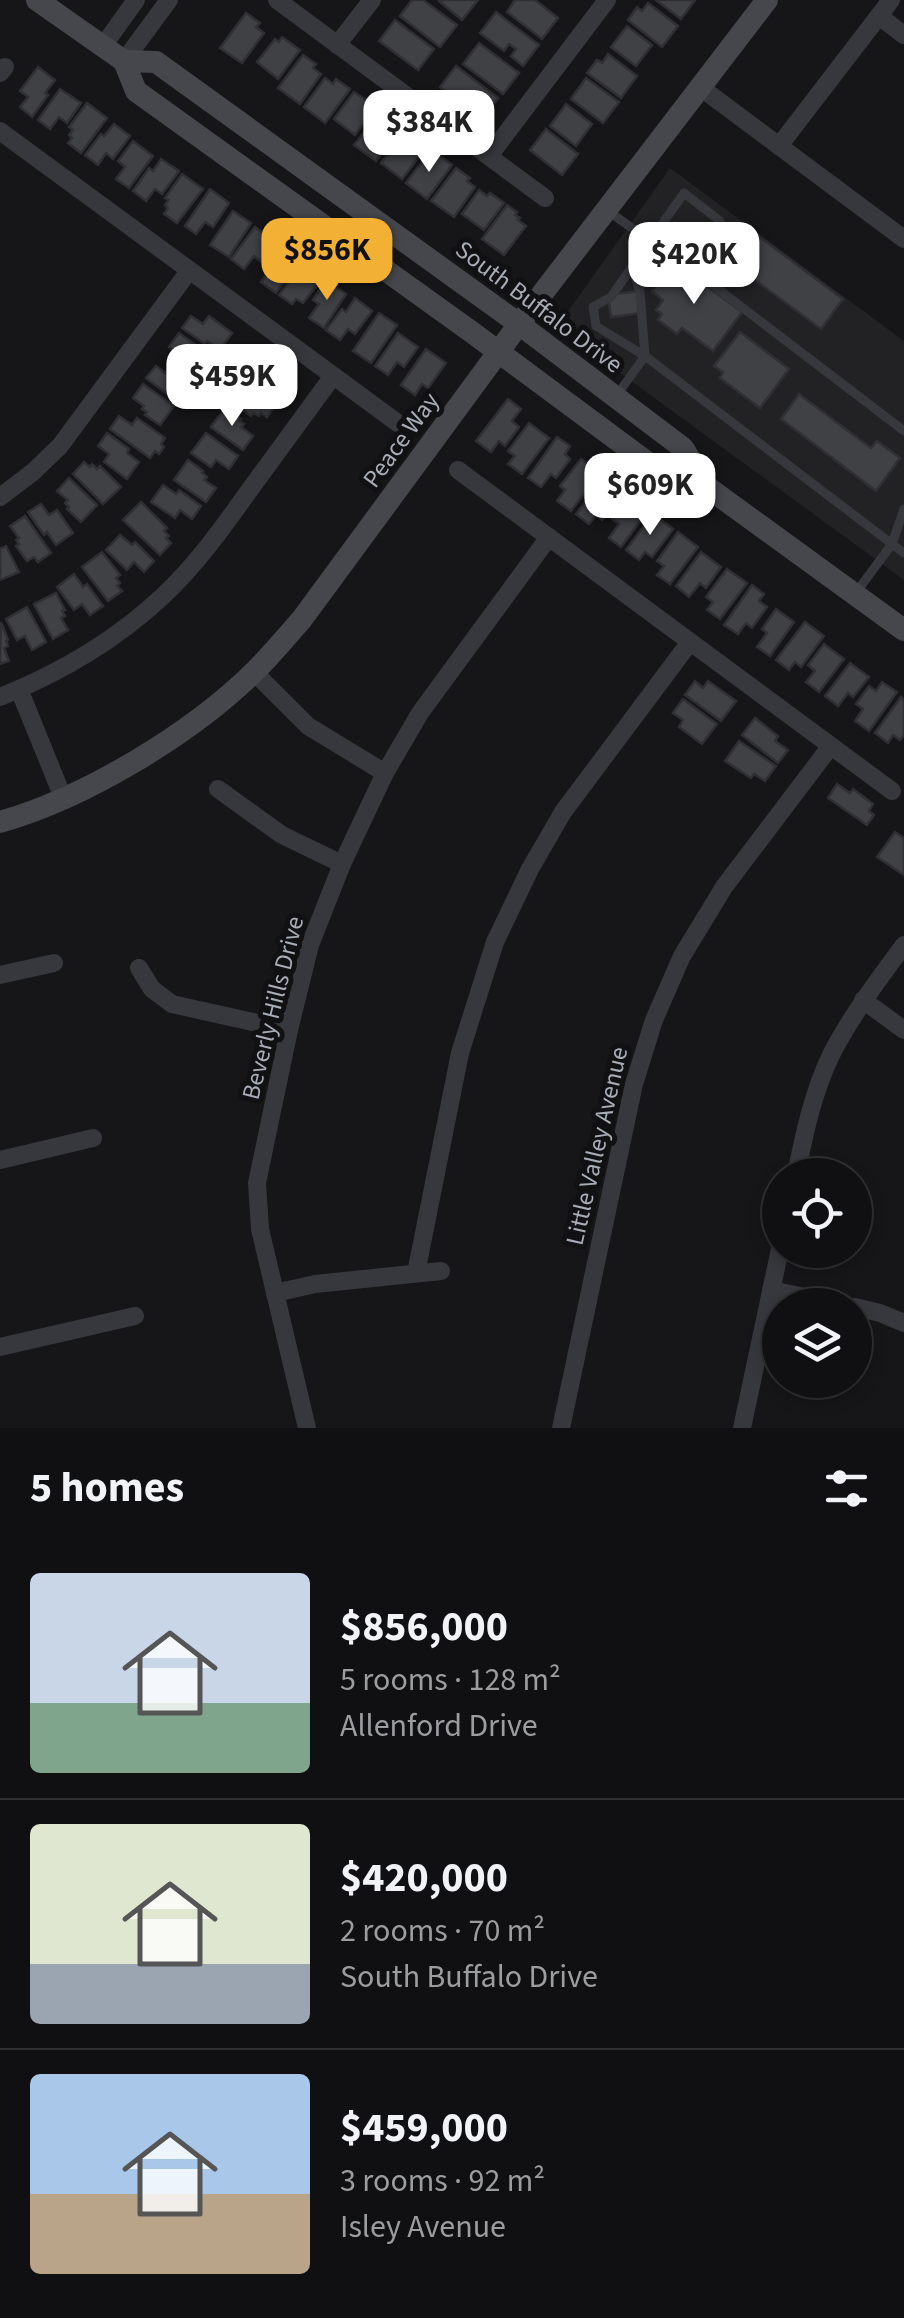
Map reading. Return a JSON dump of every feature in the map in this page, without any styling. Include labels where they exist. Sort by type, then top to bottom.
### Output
[{"type":"main road","name":"South Buffalo Drive","points":[[36,0],[124,61],[156,62],[519,324],[683,448],[707,487]]},
{"type":"main road","name":"Peace Way","points":[[0,822],[64,800],[100,781],[176,734],[254,672],[302,619],[519,324],[767,0]]},
{"type":"main road","name":"South Buffalo Drive","points":[[124,61],[136,91],[663,474],[707,487],[904,630]]},
{"type":"street","points":[[102,46],[136,0]]},
{"type":"street","points":[[124,61],[169,0]]},
{"type":"street","points":[[277,0],[545,198]]},
{"type":"street","points":[[337,45],[372,0]]},
{"type":"street","points":[[490,156],[607,0]]},
{"type":"street","points":[[779,146],[891,0]]},
{"type":"street","points":[[879,16],[904,35]]},
{"type":"street","points":[[700,87],[904,239]]},
{"type":"street","points":[[0,131],[398,424]]},
{"type":"street","points":[[0,498],[60,446],[189,270]]},
{"type":"street","points":[[0,697],[58,671],[92,650],[162,596],[212,542],[333,376]]},
{"type":"street","points":[[458,470],[892,792]]},
{"type":"street","name":"Beverly Hills Drive","points":[[307,1428],[260,1228],[257,1183],[310,945],[384,772],[420,712],[549,537]]},
{"type":"street","points":[[416,1273],[460,1053],[496,942],[530,869],[563,812],[690,642]]},
{"type":"street","points":[[254,672],[308,726],[384,772]]},
{"type":"street","points":[[18,690],[64,800]]},
{"type":"street","name":"Little Valley Avenue","points":[[561,1428],[634,1084],[654,1020],[682,956],[724,887],[830,747]]},
{"type":"street","points":[[218,789],[282,836],[342,864]]},
{"type":"street","points":[[800,1158],[818,1086],[830,1056],[863,1000],[904,945]]},
{"type":"street","points":[[0,975],[54,963]]},
{"type":"street","points":[[139,968],[152,989],[172,1004],[289,1030]]},
{"type":"street","points":[[863,1000],[904,1030]]},
{"type":"street","points":[[0,1160],[93,1138]]},
{"type":"street","points":[[275,1293],[314,1284],[441,1271]]},
{"type":"street","points":[[872,1311],[904,1323]]},
{"type":"street","points":[[0,1347],[135,1316]]},
{"type":"street","points":[[742,1428],[762,1333]]},
{"type":"lane","points":[[688,266],[720,221],[684,194],[611,296],[593,307],[596,326],[645,356],[904,553]]},
{"type":"lane","points":[[606,210],[688,266],[904,430]]},
{"type":"lane","points":[[615,398],[645,356],[640,292],[632,268]]},
{"type":"lane","points":[[855,594],[892,544],[904,508]]},
{"type":"shaded area","points":[[670,168],[904,341],[904,580],[557,327]]},
{"type":"building","points":[[412,0],[423,0],[457,25],[440,47],[400,16]]},
{"type":"building","points":[[440,0],[478,0],[462,20]]},
{"type":"building","points":[[515,0],[535,0],[558,18],[542,39],[507,12]]},
{"type":"building","points":[[656,0],[695,0],[681,19]]},
{"type":"building","points":[[648,3],[678,26],[662,47],[628,20],[637,7],[642,11]]},
{"type":"building","points":[[496,12],[539,45],[523,66],[511,56],[516,49],[509,44],[504,51],[480,33]]},
{"type":"building","points":[[246,13],[260,23],[256,27],[264,33],[242,63],[220,48]]},
{"type":"building","points":[[395,20],[434,49],[418,70],[379,41]]},
{"type":"building","points":[[627,26],[652,45],[636,66],[611,47]]},
{"type":"building","points":[[282,37],[300,50],[278,79],[257,62],[275,39],[279,42]]},
{"type":"building","points":[[479,43],[519,73],[503,94],[463,64]]},
{"type":"building","points":[[608,54],[637,76],[621,98],[587,73]]},
{"type":"building","points":[[303,55],[316,64],[313,68],[321,74],[300,104],[278,88]]},
{"type":"building","points":[[456,66],[498,98],[483,118],[470,109],[476,102],[469,97],[463,105],[440,87]]},
{"type":"building","points":[[38,67],[55,80],[32,117],[20,107],[28,97],[20,91]]},
{"type":"building","points":[[325,78],[333,84],[336,79],[350,89],[325,123],[304,107]]},
{"type":"building","points":[[586,78],[619,102],[603,123],[571,99]]},
{"type":"building","points":[[60,89],[81,103],[67,123],[59,117],[50,129],[38,120]]},
{"type":"building","points":[[354,92],[376,107],[355,135],[334,119]]},
{"type":"building","points":[[87,103],[107,118],[81,153],[68,143],[73,130],[69,127]]},
{"type":"building","points":[[566,104],[592,124],[576,146],[550,126]]},
{"type":"building","points":[[377,116],[384,121],[388,117],[401,127],[376,161],[354,145]]},
{"type":"building","points":[[114,124],[130,136],[113,159],[106,153],[98,165],[85,155]]},
{"type":"building","points":[[546,129],[578,154],[562,175],[530,150]]},
{"type":"building","points":[[405,130],[419,140],[416,144],[424,150],[402,179],[381,163]]},
{"type":"building","points":[[133,141],[153,156],[129,188],[116,179],[125,167],[118,161]]},
{"type":"building","points":[[428,154],[435,159],[439,155],[452,165],[427,199],[406,183]]},
{"type":"building","points":[[161,159],[179,171],[162,194],[155,189],[146,201],[133,191],[149,168],[153,171]]},
{"type":"building","points":[[456,168],[475,187],[454,217],[431,201]]},
{"type":"building","points":[[182,174],[203,189],[177,223],[164,214],[169,200],[165,198]]},
{"type":"building","points":[[210,189],[229,203],[213,227],[205,222],[196,234],[185,226]]},
{"type":"building","points":[[479,190],[504,203],[484,230],[462,214]]},
{"type":"building","points":[[507,205],[526,226],[504,255],[482,239]]},
{"type":"building","points":[[233,211],[251,223],[229,257],[210,245]]},
{"type":"building","points":[[255,227],[275,242],[260,261],[254,256],[244,269],[231,259]]},
{"type":"building","points":[[750,230],[843,299],[821,329],[728,260]]},
{"type":"building","points":[[279,245],[300,260],[276,293],[261,282],[271,268],[265,265]]},
{"type":"building","points":[[305,260],[325,275],[303,303],[296,299],[292,304],[279,295]]},
{"type":"building","points":[[673,261],[742,312],[713,351],[682,328],[677,334],[658,320],[662,314],[656,310],[663,300],[652,291]]},
{"type":"building","points":[[326,280],[346,294],[324,328],[309,318],[319,304],[313,300]]},
{"type":"building","points":[[639,291],[642,313],[611,317],[608,295]]},
{"type":"building","points":[[355,298],[372,311],[355,334],[348,329],[340,340],[326,330]]},
{"type":"building","points":[[379,313],[397,325],[371,363],[353,351]]},
{"type":"building","points":[[191,316],[203,324],[209,316],[232,333],[220,350],[182,328]]},
{"type":"building","points":[[740,332],[789,369],[760,408],[720,378],[723,372],[714,366]]},
{"type":"building","points":[[179,333],[211,356],[197,375],[169,347]]},
{"type":"building","points":[[398,333],[418,347],[404,367],[397,362],[388,375],[375,366]]},
{"type":"building","points":[[426,349],[446,363],[428,388],[422,384],[415,395],[401,385]]},
{"type":"building","points":[[262,356],[281,371],[277,377],[289,387],[279,400],[248,376]]},
{"type":"building","points":[[156,366],[167,374],[173,366],[196,383],[184,400],[171,391],[169,395],[146,378]]},
{"type":"building","points":[[242,379],[277,404],[267,417],[261,413],[251,416],[227,399]]},
{"type":"building","points":[[143,384],[174,406],[160,425],[145,415],[144,406],[133,398]]},
{"type":"building","points":[[799,394],[871,448],[877,441],[900,458],[876,491],[781,419]]},
{"type":"building","points":[[508,399],[521,409],[512,421],[519,427],[505,446],[499,441],[491,452],[476,441]]},
{"type":"building","points":[[225,408],[241,419],[241,427],[253,436],[243,450],[211,427]]},
{"type":"building","points":[[119,416],[132,425],[137,418],[165,438],[159,454],[155,451],[150,458],[110,429]]},
{"type":"building","points":[[529,423],[549,438],[522,474],[508,464],[515,456],[508,451]]},
{"type":"building","points":[[107,433],[139,462],[127,479],[104,462],[109,454],[98,446]]},
{"type":"building","points":[[206,433],[238,456],[229,469],[216,460],[211,467],[191,453]]},
{"type":"building","points":[[557,437],[570,446],[565,454],[570,459],[556,478],[551,474],[541,487],[528,478]]},
{"type":"building","points":[[581,459],[600,473],[571,511],[557,501],[565,490],[560,486]]},
{"type":"building","points":[[188,460],[216,488],[206,502],[174,480]]},
{"type":"building","points":[[84,462],[97,469],[100,466],[121,487],[103,504],[73,474]]},
{"type":"building","points":[[69,478],[97,505],[81,522],[67,509],[68,500],[57,491]]},
{"type":"building","points":[[604,478],[623,493],[602,520],[596,515],[589,524],[576,514]]},
{"type":"building","points":[[163,485],[176,494],[179,490],[201,506],[192,519],[180,510],[175,518],[151,502]]},
{"type":"building","points":[[627,499],[646,513],[621,547],[609,538],[619,524],[612,519]]},
{"type":"building","points":[[141,502],[167,528],[164,531],[171,543],[160,555],[123,520]]},
{"type":"building","points":[[41,504],[49,515],[57,510],[73,533],[56,545],[28,512]]},
{"type":"building","points":[[653,514],[673,529],[652,557],[645,552],[639,560],[626,550]]},
{"type":"building","points":[[25,516],[51,553],[38,562],[34,557],[27,561],[16,546],[19,538],[10,526]]},
{"type":"building","points":[[678,532],[698,547],[670,584],[657,575],[664,566],[657,561]]},
{"type":"building","points":[[120,535],[132,545],[135,542],[154,561],[144,572],[134,562],[127,570],[106,550]]},
{"type":"building","points":[[6,546],[19,572],[0,580],[0,549]]},
{"type":"building","points":[[102,552],[120,575],[116,578],[120,583],[117,586],[122,591],[108,601],[82,567]]},
{"type":"building","points":[[701,552],[721,567],[706,588],[700,583],[689,597],[676,586]]},
{"type":"building","points":[[727,569],[747,583],[720,619],[707,610],[713,602],[706,597]]},
{"type":"building","points":[[74,574],[103,606],[90,615],[82,604],[74,610],[57,587]]},
{"type":"building","points":[[752,585],[764,594],[759,601],[767,607],[752,628],[746,623],[738,634],[724,625]]},
{"type":"building","points":[[56,593],[65,610],[61,618],[68,630],[53,639],[34,604]]},
{"type":"building","points":[[27,607],[46,642],[32,650],[25,636],[17,640],[6,619]]},
{"type":"building","points":[[776,609],[794,622],[770,656],[757,647],[767,633],[762,629]]},
{"type":"building","points":[[1,622],[8,640],[4,648],[9,661],[0,664]]},
{"type":"building","points":[[805,622],[824,636],[801,667],[795,662],[789,670],[776,660]]},
{"type":"building","points":[[824,644],[844,659],[819,692],[806,682],[815,671],[808,665]]},
{"type":"building","points":[[850,663],[869,677],[853,697],[848,693],[838,706],[825,696]]},
{"type":"building","points":[[695,681],[703,688],[708,681],[736,701],[721,721],[685,695]]},
{"type":"building","points":[[882,682],[897,692],[869,731],[855,721],[863,709],[856,704],[869,686],[876,691]]},
{"type":"building","points":[[901,697],[904,735],[900,740],[893,735],[888,743],[875,733]]},
{"type":"building","points":[[683,699],[717,724],[702,744],[679,727],[683,720],[673,713]]},
{"type":"building","points":[[755,718],[778,736],[775,741],[788,750],[778,763],[742,735]]},
{"type":"building","points":[[739,741],[776,766],[765,781],[754,774],[751,778],[725,761]]},
{"type":"building","points":[[837,784],[850,793],[853,789],[873,804],[869,811],[874,815],[867,825],[828,798]]},
{"type":"building","points":[[895,832],[904,838],[904,875],[877,857]]}]
